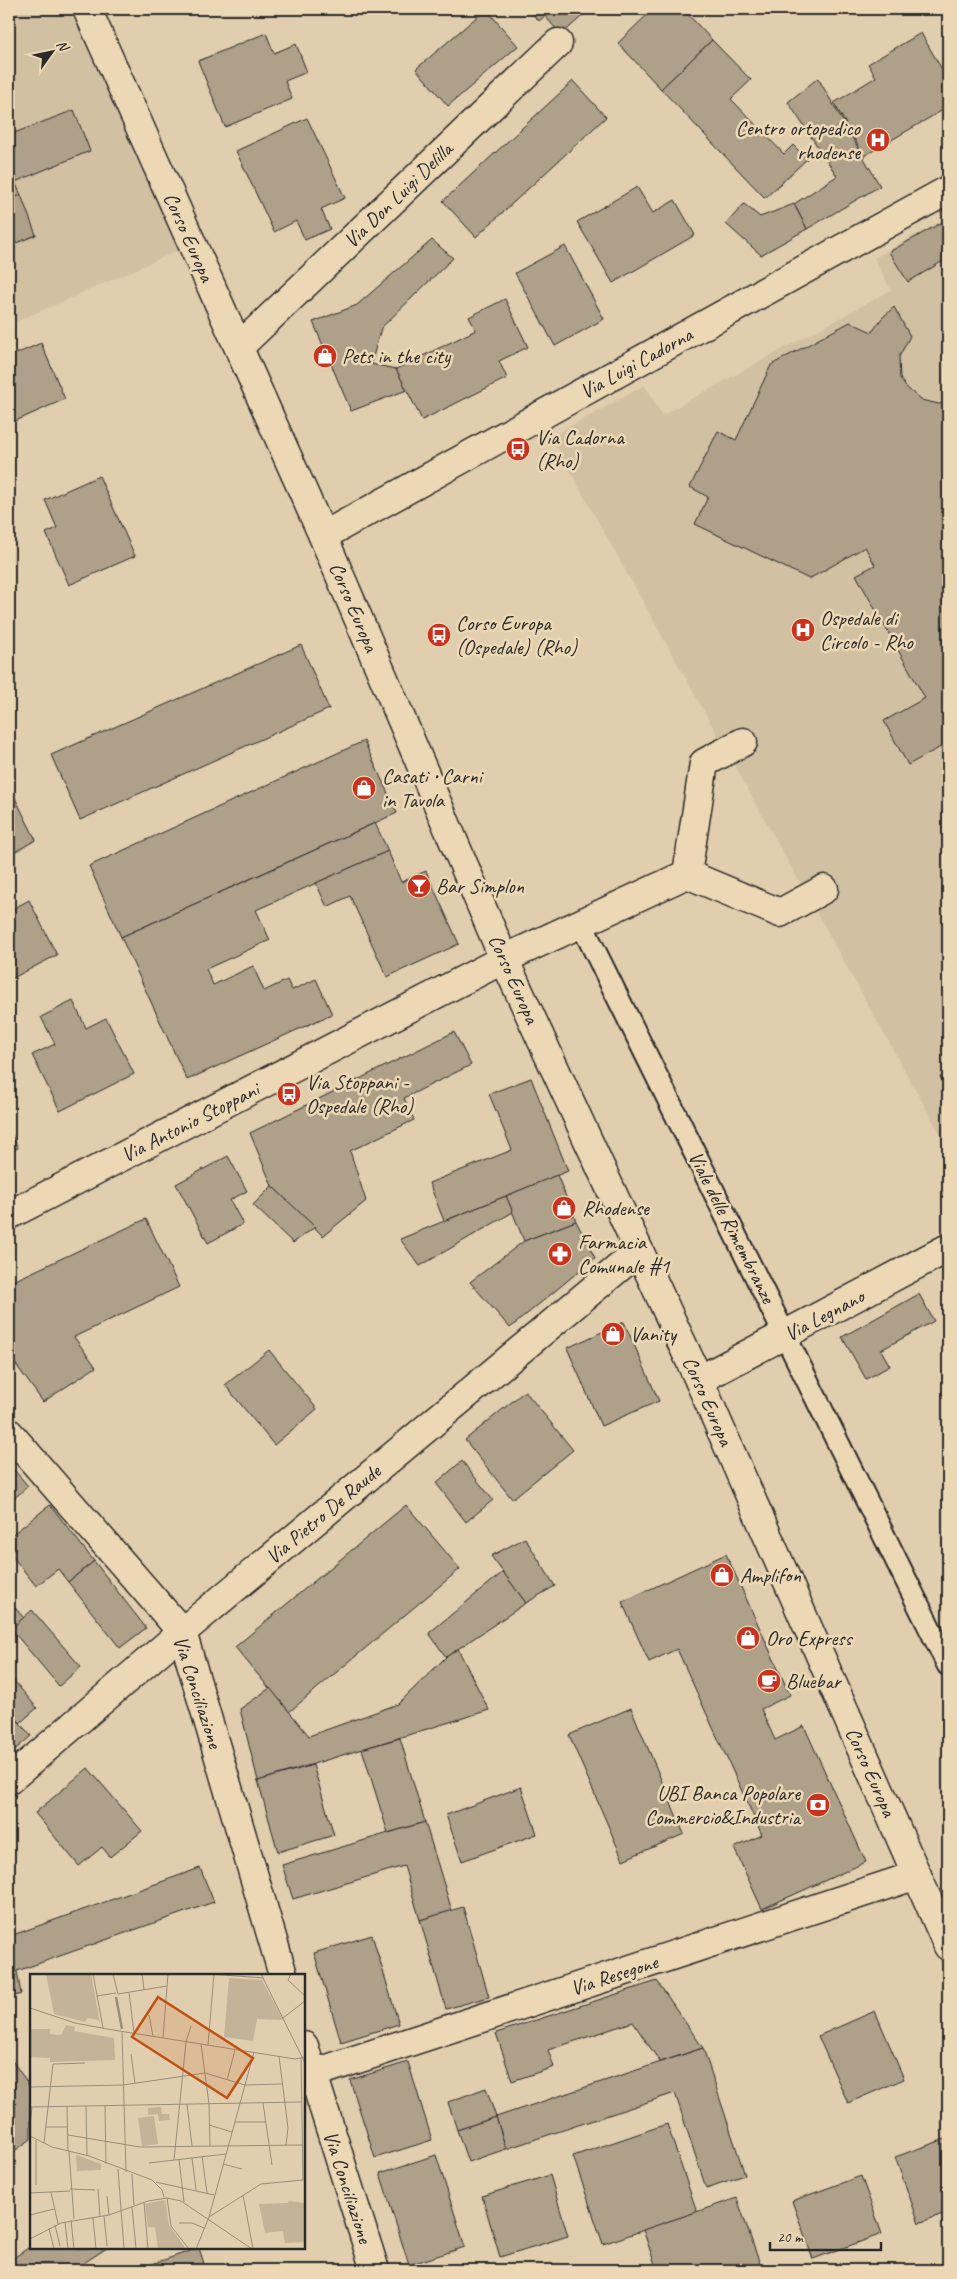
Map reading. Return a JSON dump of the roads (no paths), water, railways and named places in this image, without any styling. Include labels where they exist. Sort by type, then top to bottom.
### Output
[{"type":"street","name":"Corso Europa","points":[[86,9],[323,536],[504,959],[699,1380],[948,1946]]},
{"type":"street","name":"Via Don Luigi Delilla","points":[[239,347],[558,43]]},
{"type":"street","name":"Via Luigi Cadorna","points":[[323,536],[948,190]]},
{"type":"street","points":[[743,742],[704,763],[687,874],[780,913],[824,889]]},
{"type":"street","name":"Via Antonio Stoppani","points":[[9,1215],[504,959],[687,874]]},
{"type":"street","name":"Viale delle Rimembranze","points":[[581,923],[948,1665]]},
{"type":"street","name":"Via Legnano","points":[[699,1380],[948,1248]]},
{"type":"street","name":"Via Pietro De Raude","points":[[9,1780],[182,1632],[640,1251]]},
{"type":"street","name":"Via Conciliazione","points":[[9,1433],[182,1632],[283,1974]]},
{"type":"street","name":"Via Resegone","points":[[312,2074],[917,1876]]},
{"type":"street","name":"Via Conciliazione","points":[[305,2050],[375,2270]]},
{"type":"place","name":"Centro ortopedico rhodense","points":[[878,140]]},
{"type":"place","name":"Pets in the city","points":[[325,356]]},
{"type":"place","name":"Via Cadorna (Rho)","points":[[518,449]]},
{"type":"place","name":"Ospedale di Circolo - Rho","points":[[803,630]]},
{"type":"place","name":"Corso Europa (Ospedale) (Rho)","points":[[439,635]]},
{"type":"place","name":"Casati • Carni in Tavola","points":[[364,788]]},
{"type":"place","name":"Bar Simplon","points":[[419,886]]},
{"type":"place","name":"Via Stoppani - Ospedale (Rho)","points":[[289,1094]]},
{"type":"place","name":"Rhodense","points":[[564,1208]]},
{"type":"place","name":"Farmacia Comunale #1","points":[[560,1254]]},
{"type":"place","name":"Vanity","points":[[613,1334]]},
{"type":"place","name":"Amplifon","points":[[722,1575]]},
{"type":"place","name":"Oro Express","points":[[748,1638]]},
{"type":"place","name":"Bluebar","points":[[769,1681]]},
{"type":"place","name":"UBI Banca Popolare Commercio&Industria","points":[[818,1805]]}]
